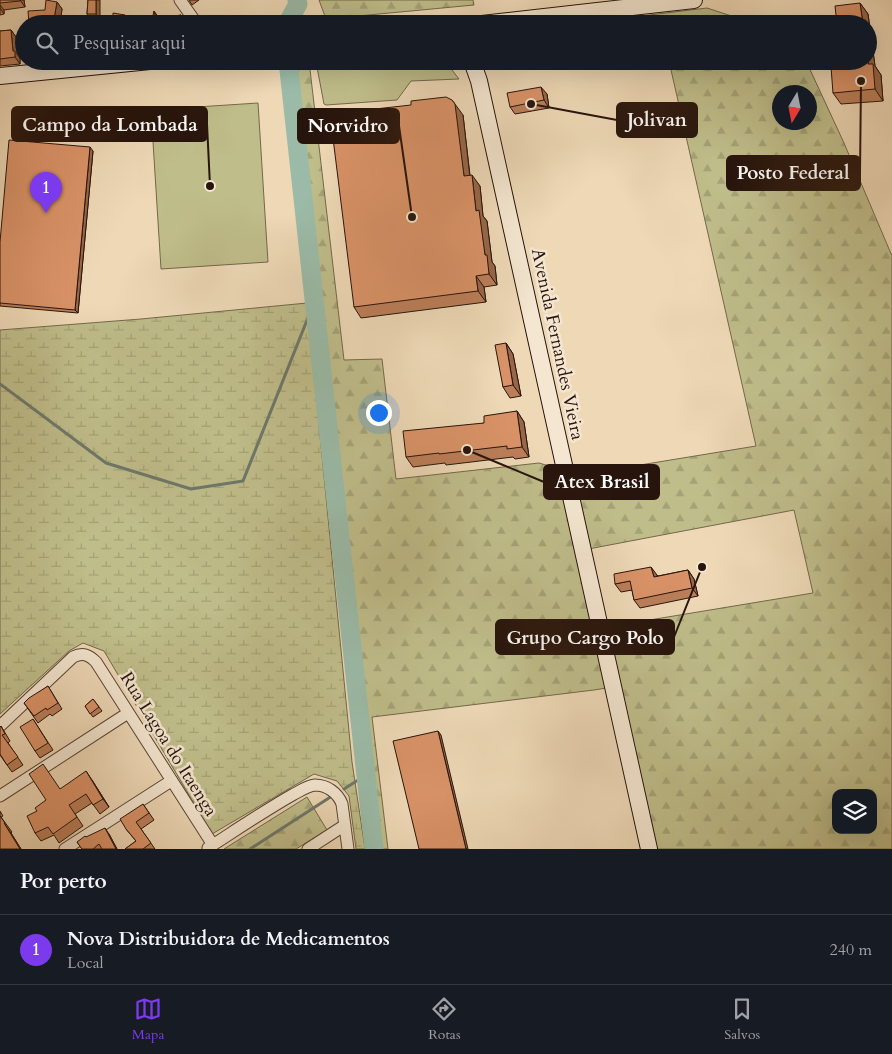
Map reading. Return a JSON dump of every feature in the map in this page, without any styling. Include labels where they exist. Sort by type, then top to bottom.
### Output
[{"type":"main road","points":[[574,15],[694,0]]},
{"type":"main road","points":[[0,76],[60,70]]},
{"type":"main road","name":"Avenida Fernandes Vieira","points":[[475,70],[649,849]]},
{"type":"main road","name":"Avenida Fernandes Vieira","points":[[479,82],[481,70]]},
{"type":"street","points":[[180,0],[191,15]]},
{"type":"street","name":"Rua Lagoa do Itaenga","points":[[0,726],[73,657],[78,654],[90,656],[96,662],[171,781],[210,847]]},
{"type":"street","points":[[0,796],[128,713]]},
{"type":"street","points":[[65,849],[171,781]]},
{"type":"street","points":[[210,847],[283,800],[308,786],[316,785],[338,794],[348,849]]},
{"type":"street","points":[[308,849],[345,825]]},
{"type":"green space","points":[[319,0],[473,0],[474,5],[368,15],[325,15]]},
{"type":"green space","points":[[707,8],[728,15],[649,15]]},
{"type":"green space","points":[[289,70],[310,70],[344,360],[382,359],[396,479],[539,463],[579,475],[756,446],[671,70],[810,70],[844,143],[892,256],[892,849],[649,849],[613,687],[372,717],[388,849],[374,849]],"holes":[[[794,510],[813,593],[601,628],[583,550]]]},
{"type":"green space","points":[[318,70],[452,70],[459,79],[411,81],[397,100],[324,104]]},
{"type":"green space","points":[[258,103],[268,262],[161,269],[151,110]]},
{"type":"green space","points":[[307,303],[352,762],[365,849],[356,849],[349,796],[337,781],[314,774],[212,834],[104,651],[83,643],[69,651],[0,714],[0,330]]},
{"type":"green space","points":[[307,797],[327,830],[296,849],[224,849]]},
{"type":"building","points":[[0,0],[20,0],[20,1],[0,3]]},
{"type":"building","points":[[46,0],[57,2],[55,15],[28,15],[28,11],[45,10]]},
{"type":"building","points":[[88,0],[96,0],[96,14],[87,14]]},
{"type":"building","points":[[860,3],[862,15],[836,15],[835,6]]},
{"type":"building","points":[[11,30],[15,57],[0,59],[0,31]]},
{"type":"building","points":[[831,70],[873,70],[875,89],[833,93]]},
{"type":"building","points":[[541,87],[544,100],[510,107],[507,93]]},
{"type":"building","points":[[446,97],[455,104],[464,176],[472,175],[476,211],[479,210],[489,274],[476,276],[478,291],[354,307],[330,114],[411,105],[411,101]]},
{"type":"building","points":[[9,140],[90,147],[75,310],[0,303],[0,242]]},
{"type":"building","points":[[506,343],[513,385],[503,387],[495,345]]},
{"type":"building","points":[[517,411],[522,447],[507,449],[507,446],[406,457],[403,431],[484,423],[484,416]]},
{"type":"building","points":[[651,567],[654,577],[688,570],[692,588],[634,600],[630,581],[615,584],[614,574]]},
{"type":"building","points":[[48,686],[58,703],[34,716],[24,703]]},
{"type":"building","points":[[93,699],[99,707],[90,714],[85,706]]},
{"type":"building","points":[[33,719],[48,743],[35,751],[20,727]]},
{"type":"building","points":[[1,726],[5,734],[2,735],[18,757],[7,765],[0,754]]},
{"type":"building","points":[[438,731],[466,849],[419,849],[393,741]]},
{"type":"building","points":[[43,764],[60,789],[86,771],[103,799],[93,805],[86,794],[69,805],[77,817],[53,834],[48,827],[35,833],[27,816],[37,811],[35,808],[46,800],[29,774]]},
{"type":"building","points":[[143,804],[149,813],[136,822],[151,843],[143,849],[125,849],[136,841],[120,819]]},
{"type":"building","points":[[0,816],[5,823],[20,849],[0,849]]},
{"type":"building","points":[[105,828],[116,849],[102,849],[99,844],[93,849],[82,849],[77,842],[85,836]]},
{"type":"waterway","points":[[292,15],[298,4],[297,0]]},
{"type":"waterway","points":[[289,70],[374,849]]},
{"type":"waterway","points":[[0,384],[106,463],[191,489],[243,481],[315,300]]},
{"type":"waterway","points":[[344,789],[366,775]]},
{"type":"waterway","points":[[250,849],[332,796]]},
{"type":"place","name":"Posto Federal","points":[[861,81]]},
{"type":"place","name":"Jolivan","points":[[531,104]]},
{"type":"place","name":"Campo da Lombada","points":[[210,186]]},
{"type":"place","name":"Nova Distribuidora de Medicamentos","points":[[46,213]]},
{"type":"place","name":"Norvidro","points":[[412,217]]},
{"type":"place","name":"Atex Brasil","points":[[467,450]]},
{"type":"place","name":"Grupo Cargo Polo","points":[[702,567]]}]
